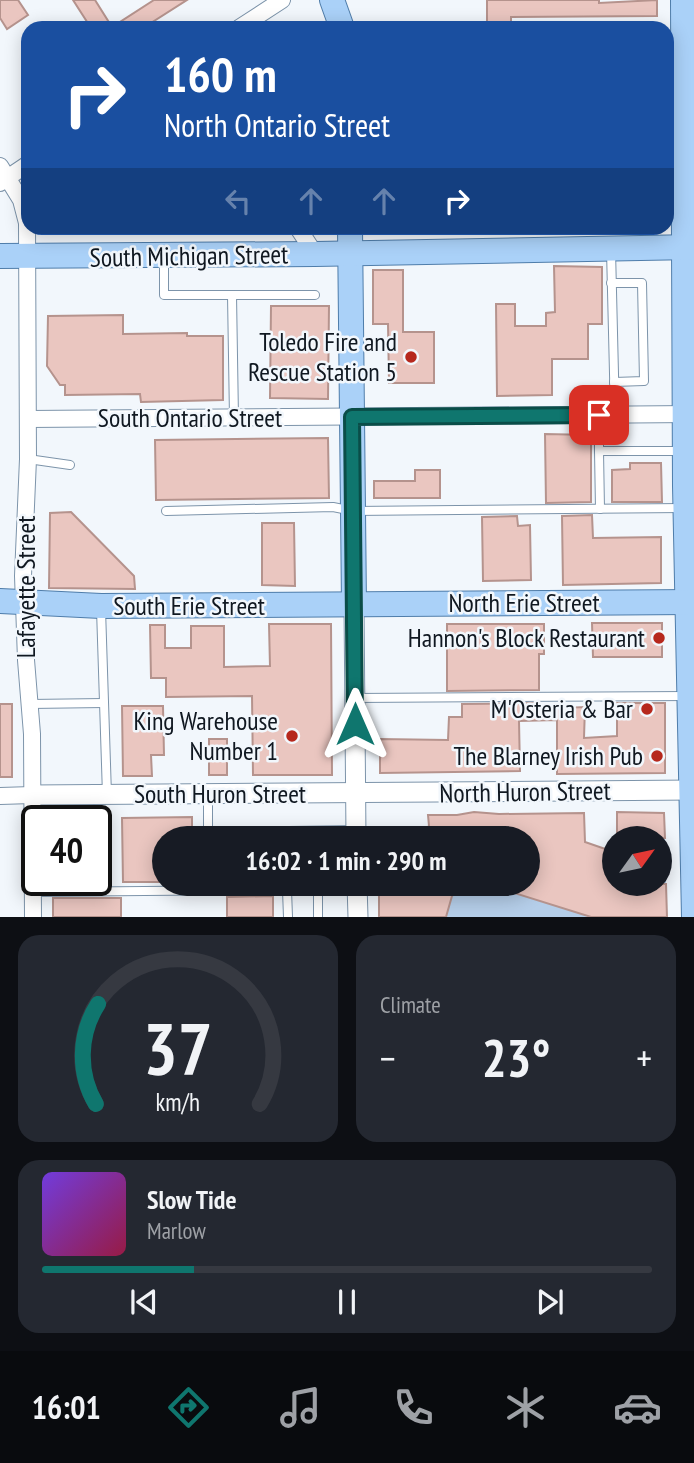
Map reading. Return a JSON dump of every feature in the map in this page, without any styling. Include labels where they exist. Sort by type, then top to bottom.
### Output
[{"type":"main road","points":[[332,0],[340,21]]},
{"type":"main road","points":[[349,0],[349,21]]},
{"type":"main road","points":[[683,0],[682,93],[689,314],[689,414],[684,452],[690,508],[694,917]]},
{"type":"main road","points":[[350,235],[354,605]]},
{"type":"main road","name":"South Michigan Street","points":[[0,256],[164,256],[688,247]]},
{"type":"main road","name":"South Erie Street","points":[[0,601],[101,606],[354,605]]},
{"type":"main road","name":"North Erie Street","points":[[354,605],[690,602]]},
{"type":"street","points":[[248,21],[271,3]]},
{"type":"street","points":[[3,175],[21,167]]},
{"type":"street","name":"Lafayette Street","points":[[3,175],[21,203]]},
{"type":"street","name":"Lafayette Street","points":[[27,235],[28,459],[23,563],[32,805]]},
{"type":"street","points":[[303,235],[315,254]]},
{"type":"street","name":"South Ontario Street","points":[[28,419],[689,414]]},
{"type":"street","points":[[354,605],[356,826]]},
{"type":"street","name":"North Huron Street","points":[[355,794],[693,790]]},
{"type":"street","name":"South Huron Street","points":[[0,796],[355,794]]},
{"type":"street","name":"Lafayette Street","points":[[33,896],[33,917]]},
{"type":"street","points":[[357,896],[358,917]]},
{"type":"lane","points":[[683,0],[694,1]]},
{"type":"lane","points":[[600,509],[600,451],[614,382],[611,248]]},
{"type":"lane","points":[[164,256],[164,295],[315,295]]},
{"type":"lane","points":[[611,283],[642,283],[644,381],[614,382]]},
{"type":"lane","points":[[232,295],[234,418]]},
{"type":"lane","points":[[600,451],[684,452]]},
{"type":"lane","points":[[28,459],[70,465]]},
{"type":"lane","points":[[166,511],[333,507],[353,511],[690,508]]},
{"type":"lane","points":[[101,606],[107,795]]},
{"type":"lane","points":[[355,698],[691,694]]},
{"type":"lane","points":[[30,704],[104,703]]},
{"type":"lane","points":[[208,794],[208,826]]},
{"type":"lane","points":[[112,891],[152,891]]},
{"type":"lane","points":[[288,896],[288,917]]},
{"type":"lane","points":[[318,896],[318,917]]},
{"type":"shaded area","points":[[617,812],[664,813],[664,826],[617,826]]},
{"type":"shaded area","points":[[584,813],[585,842],[602,848],[602,896],[666,896],[667,917],[379,917],[379,896],[540,896],[540,826],[429,826],[428,815]]},
{"type":"building","points":[[0,0],[18,0],[28,15],[7,29],[0,18]]},
{"type":"building","points":[[73,0],[95,0],[108,21],[86,21]]},
{"type":"building","points":[[154,0],[187,0],[154,21],[121,21]]},
{"type":"building","points":[[487,0],[599,0],[599,3],[657,0],[657,16],[511,17],[511,21],[487,21]]},
{"type":"building","points":[[554,266],[602,267],[602,324],[588,324],[588,359],[552,359],[552,395],[497,396],[496,304],[515,304],[515,326],[546,326],[546,313],[555,312]]},
{"type":"building","points":[[373,270],[403,270],[403,332],[434,332],[434,383],[389,383],[388,324],[373,324]]},
{"type":"building","points":[[271,306],[329,306],[328,399],[270,398]]},
{"type":"building","points":[[123,315],[123,334],[187,333],[187,336],[223,336],[223,400],[141,402],[140,394],[65,395],[65,385],[60,385],[47,366],[48,316]]},
{"type":"building","points":[[545,434],[591,435],[591,502],[546,503]]},
{"type":"building","points":[[328,438],[329,498],[156,500],[155,440]]},
{"type":"building","points":[[630,463],[661,463],[662,502],[612,502],[612,470],[630,469]]},
{"type":"building","points":[[415,470],[440,470],[440,498],[374,498],[374,481],[415,481]]},
{"type":"building","points":[[71,512],[134,576],[135,589],[49,588],[50,513]]},
{"type":"building","points":[[592,515],[593,538],[661,537],[661,583],[563,585],[562,516]]},
{"type":"building","points":[[517,516],[518,526],[530,525],[531,580],[483,581],[482,517]]},
{"type":"building","points":[[262,523],[294,523],[295,586],[262,585]]},
{"type":"building","points":[[592,623],[662,623],[662,657],[593,657]]},
{"type":"building","name":"King Warehouse Number 1","points":[[269,624],[331,624],[332,775],[253,775],[252,696],[166,697],[166,678],[151,678],[150,625],[165,625],[165,648],[191,648],[191,626],[224,626],[224,667],[270,666]]},
{"type":"building","points":[[447,624],[544,624],[544,654],[539,654],[539,690],[447,691]]},
{"type":"building","points":[[539,703],[539,709],[585,707],[584,738],[617,736],[617,703],[665,703],[665,773],[557,774],[557,720],[519,721],[520,771],[380,773],[380,739],[448,740],[449,717],[462,717],[462,704]]},
{"type":"building","points":[[0,704],[12,704],[12,777],[0,777]]},
{"type":"building","points":[[122,706],[163,706],[164,755],[151,755],[152,776],[123,776]]},
{"type":"building","points":[[209,739],[227,739],[227,775],[209,775]]},
{"type":"building","points":[[474,812],[584,813],[585,842],[602,848],[602,896],[666,896],[667,917],[591,917],[524,896],[540,896],[540,826],[429,826],[428,815]]},
{"type":"building","points":[[617,812],[664,813],[665,826],[617,826]]},
{"type":"building","points":[[192,817],[192,826],[152,826],[152,882],[123,882],[122,818]]},
{"type":"building","points":[[273,896],[273,917],[227,917],[227,897]]},
{"type":"building","points":[[379,896],[452,896],[446,917],[379,917]]},
{"type":"building","points":[[53,898],[121,898],[121,917],[53,917]]},
{"type":"place","name":"Toledo Fire and Rescue Station 5","points":[[411,357]]},
{"type":"place","name":"Hannon's Block Restaurant","points":[[659,638]]},
{"type":"place","name":"M'Osteria & Bar","points":[[647,709]]},
{"type":"place","name":"King Warehouse Number 1","points":[[292,736]]},
{"type":"place","name":"The Blarney Irish Pub","points":[[657,756]]},
{"type":"route","points":[[355,724],[352,417],[599,415]]}]
